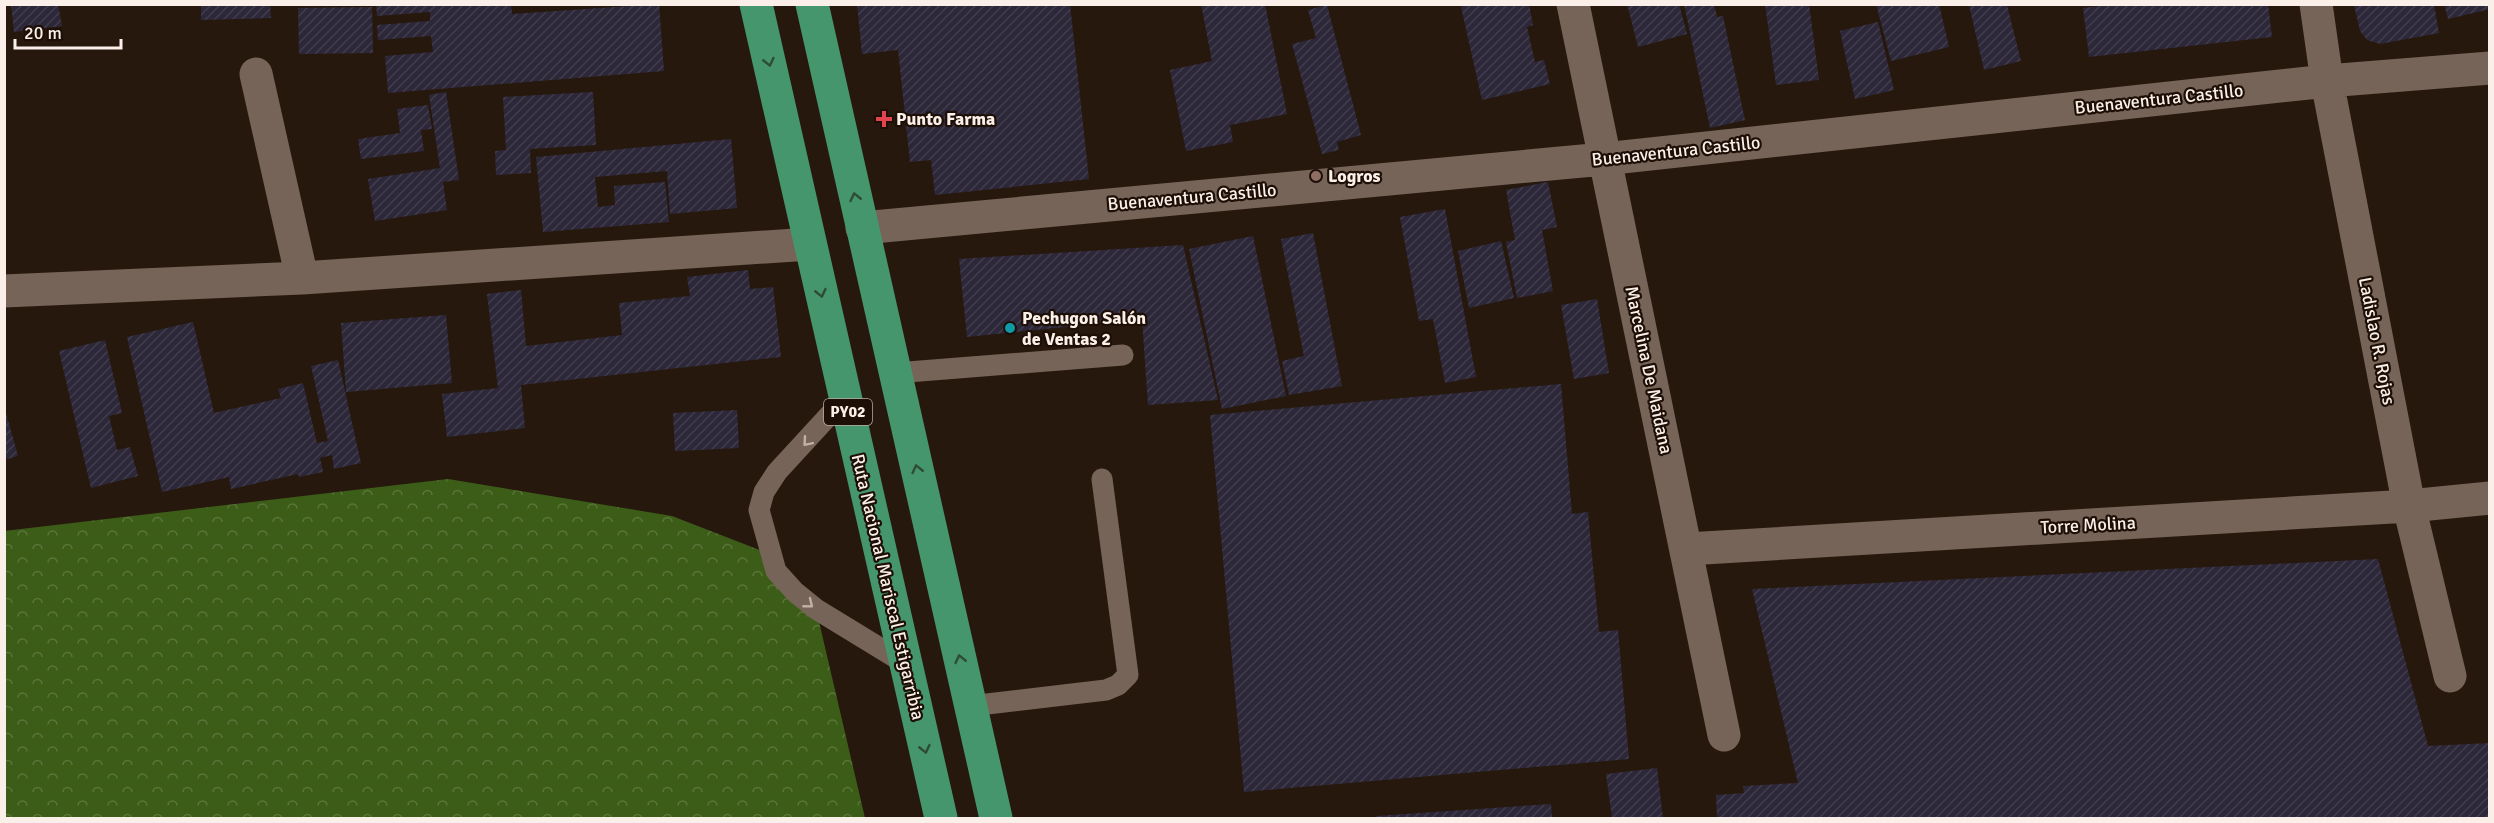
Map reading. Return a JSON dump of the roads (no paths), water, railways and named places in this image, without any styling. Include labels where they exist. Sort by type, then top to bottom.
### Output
[{"type":"highway","name":"Ruta Nacional Mariscal Estigarribia","points":[[756,4],[941,819]]},
{"type":"highway","points":[[812,4],[996,819]]},
{"type":"street","name":"Marcelina De Maidana","points":[[1573,4],[1724,735]]},
{"type":"street","name":"Ladislao R. Rojas","points":[[2316,4],[2327,81],[2409,506],[2450,676]]},
{"type":"street","name":"Buenaventura Castillo","points":[[862,228],[1604,159],[2327,81],[2490,68]]},
{"type":"street","points":[[256,74],[302,278]]},
{"type":"street","points":[[4,291],[302,278],[810,244]]},
{"type":"street","name":"Torre Molina","points":[[1687,549],[2409,506],[2490,498]]},
{"type":"lane","points":[[895,373],[1122,355]]},
{"type":"lane","points":[[845,398],[777,472],[764,492],[759,510],[776,571],[795,592],[816,609],[906,664]]},
{"type":"lane","points":[[970,706],[1106,690],[1124,681],[1128,675],[1101,479]]},
{"type":"place","name":"Punto Farma","points":[[884,119]]},
{"type":"place","name":"Logros","points":[[1316,176]]},
{"type":"place","name":"Pechugon Salón de Ventas 2","points":[[1010,328]]}]
